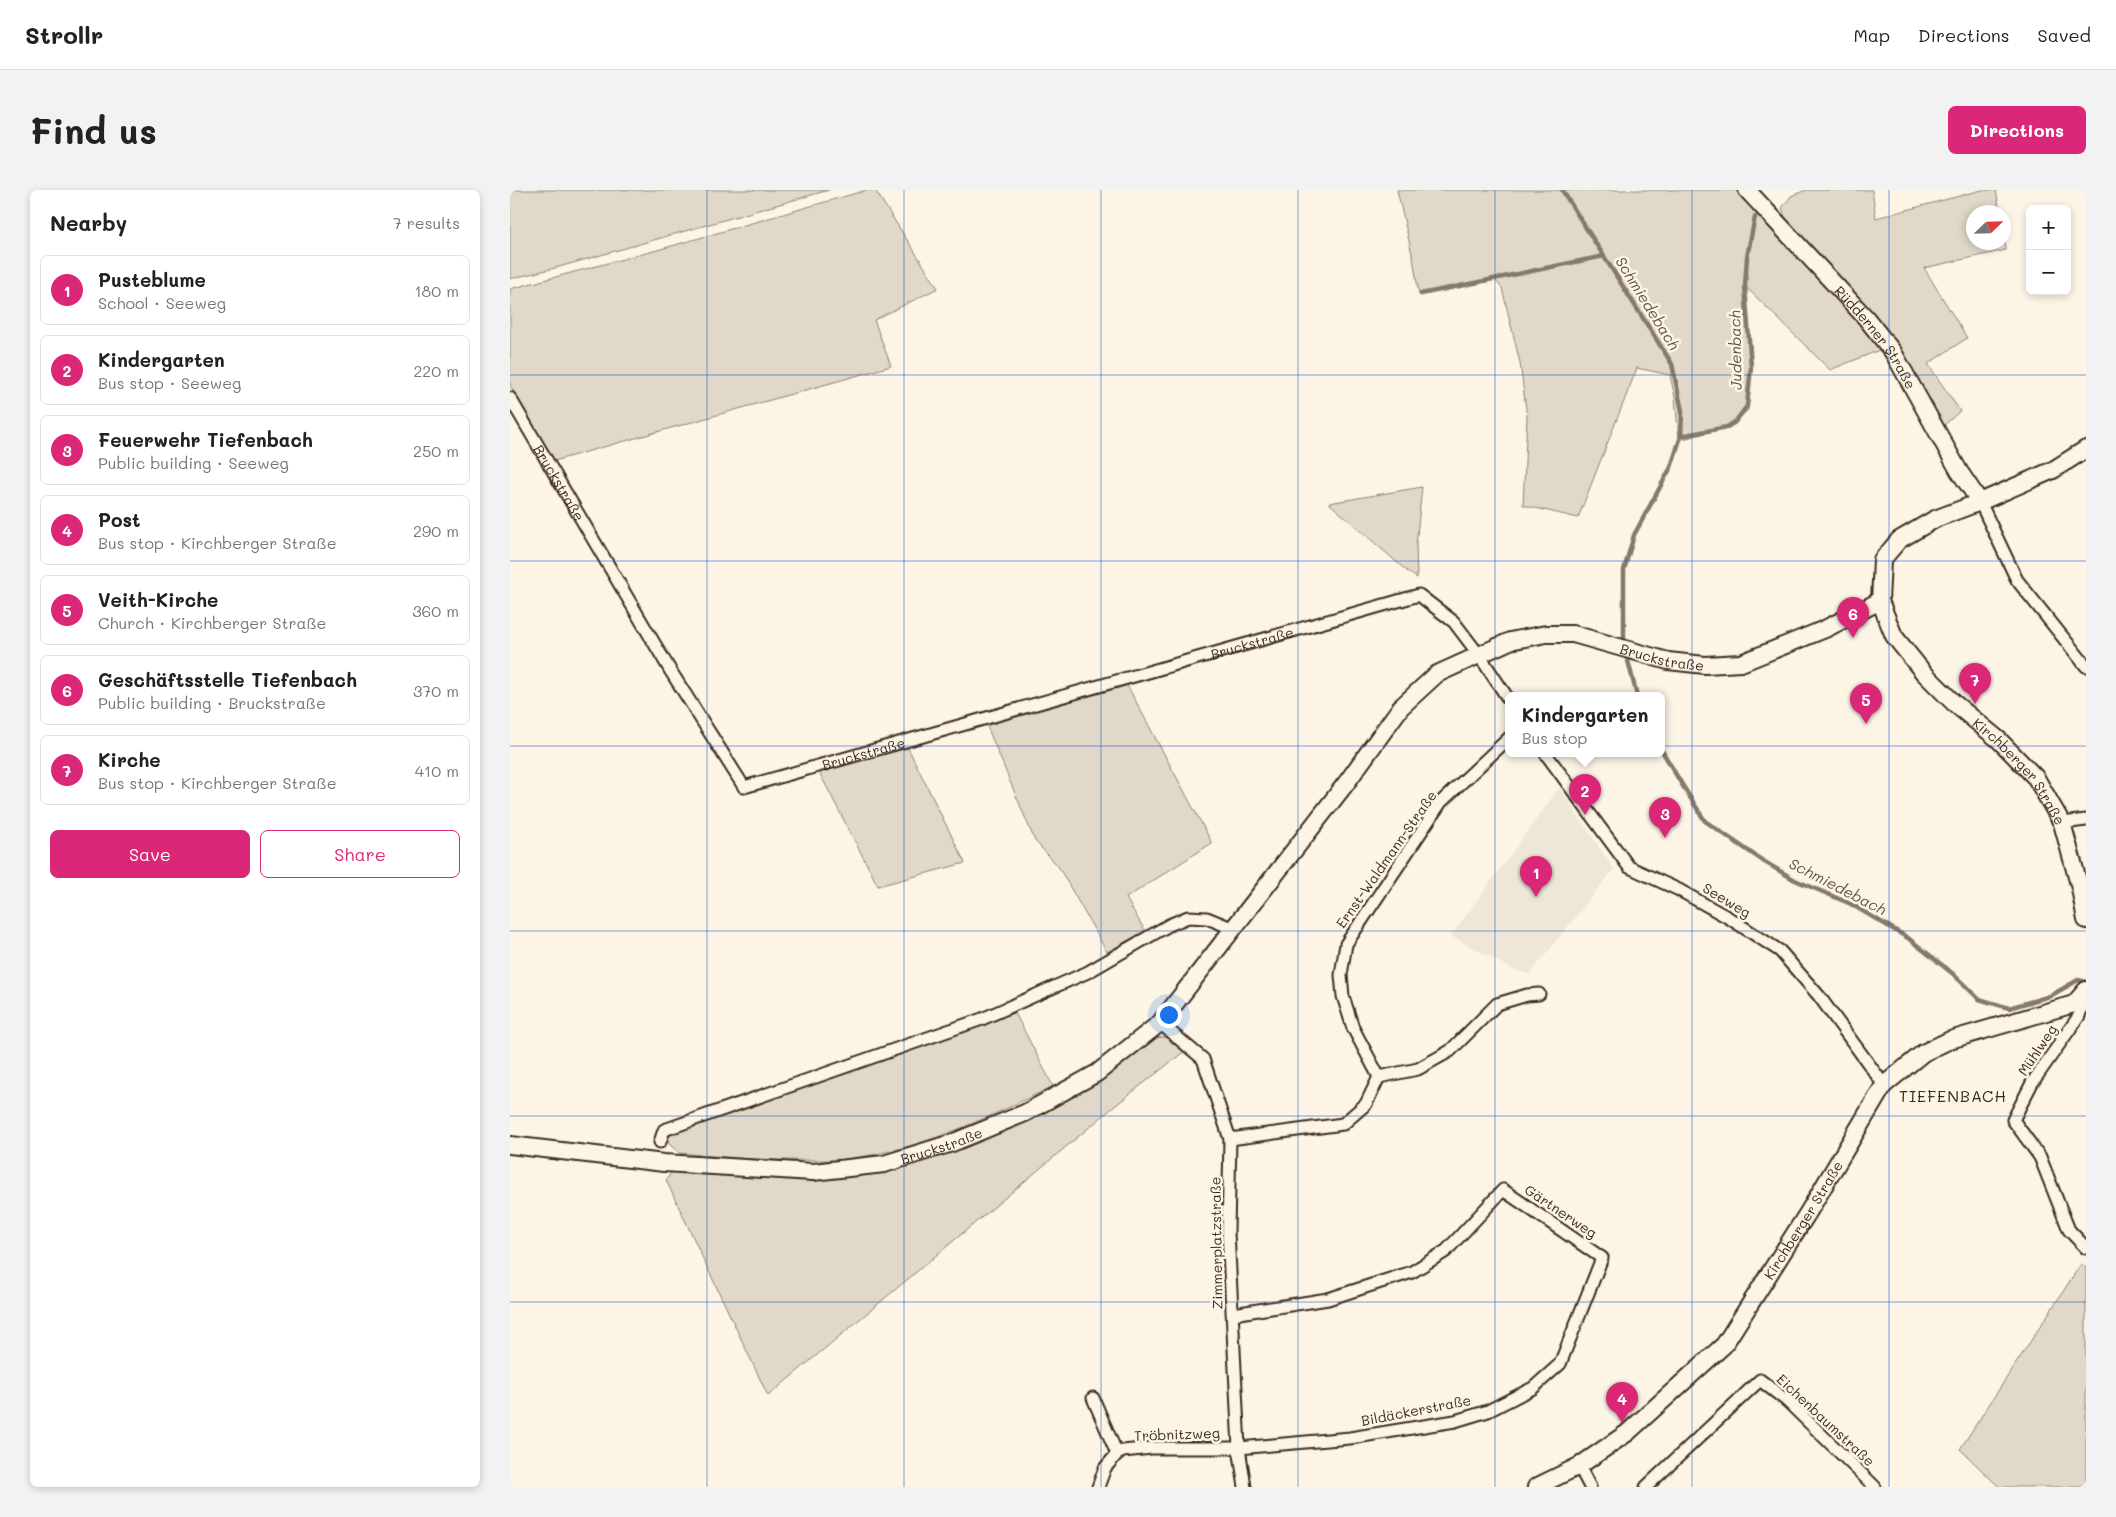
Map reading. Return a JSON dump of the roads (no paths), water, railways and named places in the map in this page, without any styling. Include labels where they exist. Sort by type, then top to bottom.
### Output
[{"type":"street","name":"Rüdderner Straße","points":[[1747,190],[1866,318],[1893,352],[1980,502]]},
{"type":"street","name":"Bruckstraße","points":[[510,398],[670,670],[744,787],[1419,595],[1454,622],[1479,655]]},
{"type":"street","name":"Kirchberger Straße","points":[[2086,449],[2053,470],[1980,502],[1935,519],[1900,540],[1882,560],[1880,601],[1894,636],[1923,672],[1954,703],[1999,740],[2036,778],[2062,823],[2080,888],[2086,920]]},
{"type":"street","points":[[1980,502],[2017,580],[2086,666]]},
{"type":"street","name":"Bruckstraße","points":[[510,1145],[664,1163],[813,1172],[884,1164],[952,1143],[1025,1113],[1097,1073],[1160,1023],[1347,782],[1401,707],[1437,674],[1510,641],[1546,634],[1573,634],[1668,661],[1705,665],[1741,662],[1825,629],[1880,601]]},
{"type":"street","points":[[1479,655],[1505,694]]},
{"type":"street","name":"Ernst-Waldmann-Straße","points":[[1379,1077],[1353,1028],[1343,996],[1341,975],[1346,944],[1441,802],[1505,742]]},
{"type":"street","name":"Seeweg","points":[[1548,757],[1629,867],[1679,890],[1730,918],[1780,951],[1819,996],[1884,1085]]},
{"type":"street","points":[[2062,823],[2086,820]]},
{"type":"street","points":[[660,1142],[664,1130],[982,1019],[1088,972],[1169,925],[1188,917],[1207,918],[1234,929]]},
{"type":"street","points":[[1230,1139],[1342,1124],[1366,1104],[1379,1077],[1418,1069],[1450,1051],[1498,1004],[1526,995],[1539,994]]},
{"type":"street","name":"Kirchberger Straße","points":[[1536,1487],[1579,1466],[1627,1433],[1724,1345],[1809,1211],[1884,1085],[1923,1054],[1950,1040],[2048,1013],[2074,1004],[2084,996]]},
{"type":"street","name":"Mühlweg","points":[[2084,996],[2079,1016],[2032,1083],[2013,1120],[2040,1157],[2070,1230],[2086,1248]]},
{"type":"street","name":"Zimmerplatzstraße","points":[[1160,1023],[1202,1058],[1230,1139],[1228,1232],[1239,1448],[1245,1487]]},
{"type":"street","name":"Gärtnerweg","points":[[1233,1314],[1328,1299],[1412,1272],[1446,1251],[1503,1190],[1602,1258]]},
{"type":"street","name":"Bildäckerstraße","points":[[1239,1448],[1350,1438],[1446,1422],[1488,1411],[1503,1404],[1533,1388],[1560,1364],[1602,1258]]},
{"type":"street","name":"Eichenbaumstraße","points":[[1646,1487],[1760,1380],[1787,1401],[1875,1487]]},
{"type":"street","points":[[1093,1398],[1116,1454],[1105,1468],[1098,1487]]},
{"type":"street","name":"Tröbnitzweg","points":[[1116,1454],[1123,1451],[1152,1448],[1239,1448]]},
{"type":"street","points":[[1579,1466],[1590,1487]]},
{"type":"waterway","name":"Schmiedebach","points":[[1562,190],[1672,364],[1682,411],[1681,436],[1671,467],[1634,535],[1624,570],[1624,646]]},
{"type":"waterway","name":"Judenbach","points":[[1681,436],[1727,427],[1735,422],[1747,406],[1751,367],[1745,286],[1747,257],[1755,217]]},
{"type":"waterway","points":[[1421,294],[1604,256]]},
{"type":"waterway","name":"Schmiedebach","points":[[1626,653],[1636,692]]},
{"type":"waterway","name":"Schmiedebach","points":[[1665,756],[1705,821],[1763,861],[1795,880],[1851,904],[1908,938],[1952,973],[1979,999],[2009,1008],[2050,996],[2078,980],[2086,982]]},
{"type":"place","name":"Geschäftsstelle Tiefenbach","points":[[1853,638]]},
{"type":"place","name":"Kirche","points":[[1975,704]]},
{"type":"place","name":"Veith-Kirche","points":[[1866,724]]},
{"type":"place","name":"Kindergarten","points":[[1585,815]]},
{"type":"place","name":"Feuerwehr Tiefenbach","points":[[1665,838]]},
{"type":"place","name":"Pusteblume","points":[[1536,897]]},
{"type":"place","name":"Post","points":[[1622,1423]]},
{"type":"district","name":"TIEFENBACH","points":[[1953,1095]]}]
